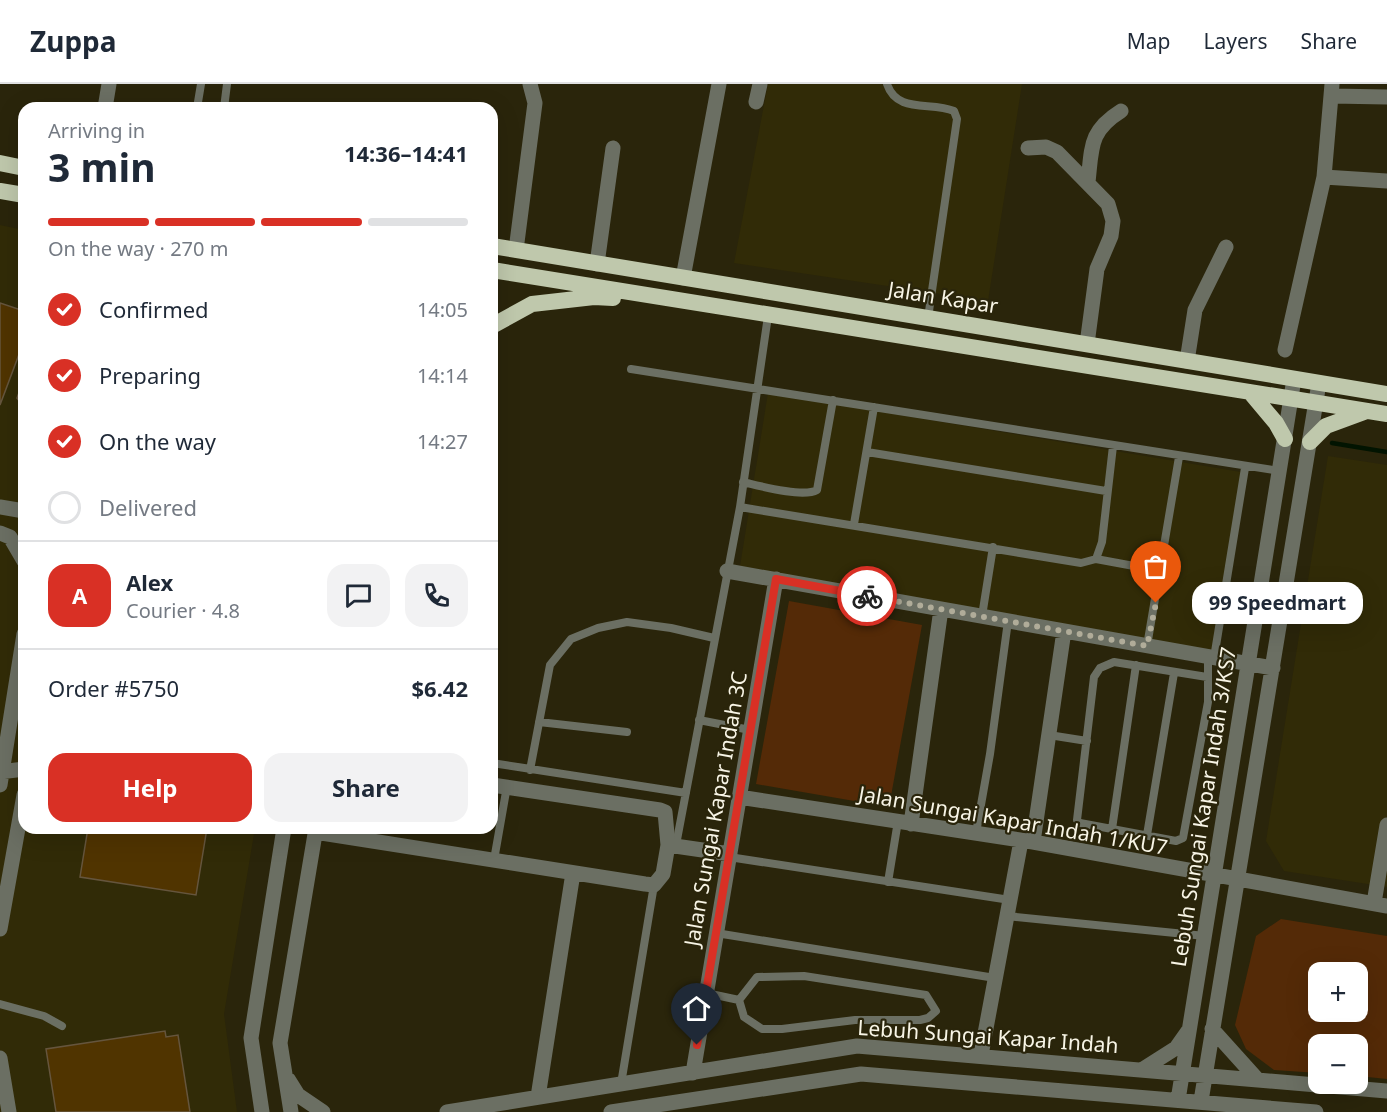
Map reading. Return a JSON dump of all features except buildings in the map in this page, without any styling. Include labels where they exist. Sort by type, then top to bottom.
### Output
[{"type":"highway","points":[[0,163],[18,167]]},
{"type":"highway","points":[[0,191],[18,194]]},
{"type":"highway","name":"Jalan Kapar","points":[[498,247],[1387,394]]},
{"type":"highway","points":[[498,271],[1387,414]]},
{"type":"highway","points":[[498,323],[532,304],[594,297],[707,304]]},
{"type":"highway","points":[[1251,392],[1276,423],[1285,439]]},
{"type":"highway","points":[[1310,442],[1326,426],[1368,411]]},
{"type":"street","points":[[106,102],[110,84]]},
{"type":"street","points":[[516,250],[535,103],[530,84]]},
{"type":"street","points":[[683,278],[719,84]]},
{"type":"street","points":[[756,102],[760,84]]},
{"type":"street","points":[[1286,350],[1324,177],[1332,90],[1387,97]]},
{"type":"street","points":[[1088,182],[1093,137],[1103,122],[1121,111]]},
{"type":"street","points":[[1028,148],[1046,147],[1057,152],[1108,204],[1113,221],[1111,236],[1097,269],[1087,344]]},
{"type":"street","points":[[597,264],[613,148]]},
{"type":"street","points":[[1324,177],[1387,181]]},
{"type":"street","points":[[1186,361],[1195,310],[1226,247]]},
{"type":"street","name":"Lebuh Sungai Kapar Indah 3/KS7","points":[[1178,1100],[1294,379]]},
{"type":"street","name":"Lebuh Sungai Kapar Indah 3/KS7","points":[[1201,1101],[1319,383]]},
{"type":"street","points":[[0,507],[18,510]]},
{"type":"street","points":[[0,532],[10,537],[18,551]]},
{"type":"street","points":[[727,571],[1273,668]]},
{"type":"street","name":"Jalan Sungai Kapar Indah 3C","points":[[693,1072],[776,579]]},
{"type":"street","points":[[905,822],[941,609]]},
{"type":"street","points":[[981,1055],[1010,900],[1027,841],[1049,735],[1064,631]]},
{"type":"street","points":[[18,671],[1,776],[18,771]]},
{"type":"street","points":[[365,834],[494,860],[650,885],[663,874],[672,845],[665,812],[500,786]]},
{"type":"street","name":"Jalan Sungai Kapar Indah 1/KU7","points":[[739,797],[1027,841],[1381,904]]},
{"type":"street","points":[[1381,904],[1387,825]]},
{"type":"street","points":[[0,929],[18,828]]},
{"type":"street","points":[[262,1112],[251,1038],[283,834]]},
{"type":"street","points":[[291,1112],[280,1043],[315,834]]},
{"type":"street","points":[[672,845],[729,855]]},
{"type":"street","points":[[538,1097],[573,873]]},
{"type":"street","points":[[1143,1069],[1176,1048],[1190,1029]]},
{"type":"street","points":[[1212,1029],[1238,1061],[1257,1079]]},
{"type":"street","name":"Lebuh Sungai Kapar Indah","points":[[447,1112],[857,1046],[1387,1091]]},
{"type":"street","points":[[0,1058],[9,1112]]},
{"type":"street","points":[[285,1074],[298,1095],[323,1112]]},
{"type":"street","points":[[611,1112],[861,1074],[911,1076],[1316,1112]]},
{"type":"street","points":[[250,1112],[257,1084]]},
{"type":"lane","points":[[198,102],[201,84]]},
{"type":"lane","points":[[225,102],[227,84]]},
{"type":"lane","points":[[887,84],[890,93],[901,103],[947,108],[954,111],[957,119],[928,318]]},
{"type":"lane","points":[[672,845],[686,793],[740,507],[760,387],[768,316]]},
{"type":"lane","points":[[631,369],[760,387],[1245,468],[1280,471]]},
{"type":"lane","points":[[743,482],[812,493],[817,490],[833,400]]},
{"type":"lane","points":[[854,524],[874,407]]},
{"type":"lane","points":[[1096,559],[1102,542],[1106,491],[1113,446]]},
{"type":"lane","points":[[867,452],[1106,491]]},
{"type":"lane","points":[[1147,646],[1179,457]]},
{"type":"lane","points":[[1207,677],[1114,662],[1100,668],[1094,677],[1077,820],[1080,824],[1176,841],[1186,833],[1208,702],[1207,677],[1245,468]]},
{"type":"lane","points":[[740,507],[1081,563],[1096,559],[1161,571]]},
{"type":"lane","points":[[982,616],[993,547]]},
{"type":"lane","points":[[976,833],[990,754],[1008,621]]},
{"type":"lane","points":[[530,770],[550,665],[571,639],[598,628],[627,622],[671,628],[714,638]]},
{"type":"lane","points":[[1112,829],[1136,665]]},
{"type":"lane","points":[[1147,835],[1174,673]]},
{"type":"lane","points":[[699,720],[750,730]]},
{"type":"lane","points":[[539,722],[627,732]]},
{"type":"lane","points":[[1049,735],[1087,741]]},
{"type":"lane","points":[[498,764],[686,793]]},
{"type":"lane","points":[[498,811],[500,786]]},
{"type":"lane","points":[[888,882],[905,822]]},
{"type":"lane","points":[[494,860],[496,834]]},
{"type":"lane","points":[[729,855],[1010,900]]},
{"type":"lane","points":[[621,1084],[650,885]]},
{"type":"lane","points":[[1007,916],[1205,936]]},
{"type":"lane","points":[[716,933],[995,978]]},
{"type":"lane","points":[[804,976],[927,995],[936,1011],[928,1018],[920,1020],[855,1020],[782,1029],[762,1029],[744,1017],[739,1000],[757,977],[804,976]]},
{"type":"lane","points":[[706,993],[739,1000]]},
{"type":"lane","points":[[0,1004],[44,1016],[62,1026]]},
{"type":"shaded area","points":[[768,84],[1022,84],[988,301],[734,263]]},
{"type":"shaded area","points":[[0,225],[18,229],[18,834],[254,834],[224,1014],[237,1112],[0,1112]]},
{"type":"shaded area","points":[[768,393],[1241,472],[1212,652],[740,566]]},
{"type":"shaded area","points":[[1328,456],[1387,465],[1387,887],[1284,871],[1266,841]]},
{"type":"shaded area","points":[[789,601],[922,625],[889,807],[756,784]]},
{"type":"shaded area","points":[[1281,919],[1387,936],[1387,1079],[1368,1077],[1368,1034],[1308,1034],[1308,1072],[1274,1070],[1246,1049],[1235,1025],[1256,936]]},
{"type":"waterway","points":[[1332,443],[1387,452]]},
{"type":"way so far","points":[[867,596],[1147,646],[1156,603]]},
{"type":"place","name":"99 Speedmart","points":[[1156,603]]},
{"type":"route","points":[[697,1045],[776,579],[867,596]]}]
